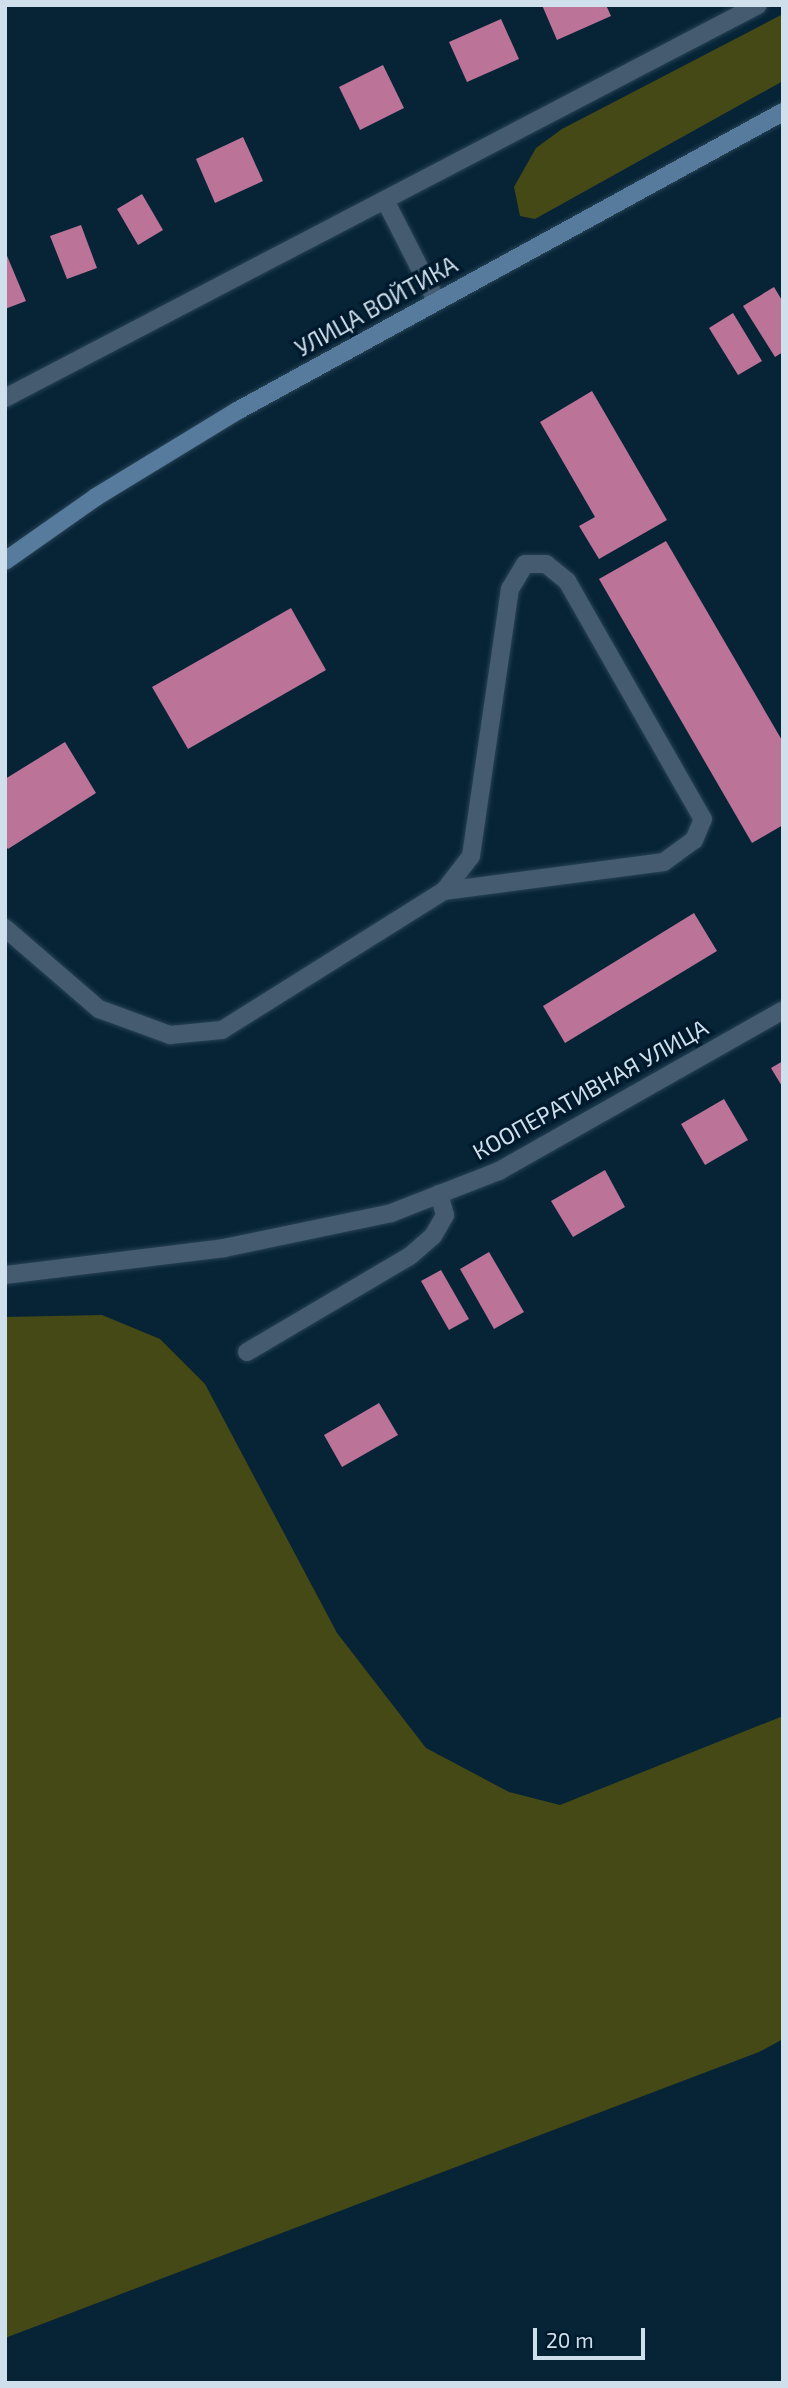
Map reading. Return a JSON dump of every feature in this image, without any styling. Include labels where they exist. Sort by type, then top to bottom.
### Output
[{"type":"main road","name":"УЛИЦА ВОЙТИКА","points":[[5,561],[96,497],[237,411],[783,112]]},
{"type":"street","points":[[5,398],[758,5]]},
{"type":"street","points":[[385,200],[436,300]]},
{"type":"street","points":[[5,928],[99,1009],[170,1035],[222,1030],[444,891],[471,856],[510,589],[525,564],[546,564],[567,581],[703,819],[694,840],[664,862],[444,891]]},
{"type":"street","name":"КООПЕРАТИВНАЯ УЛИЦА","points":[[5,1275],[224,1248],[391,1213],[499,1171],[783,1010]]},
{"type":"street","points":[[247,1352],[410,1256],[433,1236],[445,1215],[439,1194]]},
{"type":"green space","points":[[783,14],[783,81],[535,219],[520,216],[514,187],[536,148],[562,129]]},
{"type":"green space","points":[[102,1315],[160,1339],[205,1384],[337,1633],[426,1748],[509,1792],[560,1805],[783,1716],[783,2039],[759,2052],[5,2338],[5,1317]]},
{"type":"building","points":[[542,5],[606,5],[611,16],[557,40]]},
{"type":"building","points":[[501,19],[519,59],[467,82],[449,42]]},
{"type":"building","points":[[383,65],[404,108],[360,130],[339,87]]},
{"type":"building","points":[[243,137],[263,181],[215,203],[196,159]]},
{"type":"building","points":[[142,194],[163,230],[138,245],[117,209]]},
{"type":"building","points":[[81,225],[97,268],[67,279],[50,236]]},
{"type":"building","points":[[5,251],[26,301],[5,309]]},
{"type":"building","points":[[774,287],[783,302],[783,352],[775,357],[743,306]]},
{"type":"building","points":[[733,313],[762,361],[738,375],[709,328]]},
{"type":"building","points":[[592,391],[667,520],[599,559],[579,526],[595,517],[540,422]]},
{"type":"building","points":[[666,541],[783,742],[783,825],[752,843],[599,579]]},
{"type":"building","points":[[291,608],[326,670],[188,749],[152,687]]},
{"type":"building","points":[[65,742],[96,793],[8,849],[5,845],[5,779]]},
{"type":"building","points":[[694,913],[717,951],[565,1043],[543,1006]]},
{"type":"building","points":[[783,1061],[783,1088],[771,1068]]},
{"type":"building","points":[[724,1099],[748,1140],[705,1165],[681,1124]]},
{"type":"building","points":[[605,1170],[625,1207],[573,1237],[551,1201]]},
{"type":"building","points":[[489,1252],[524,1312],[494,1329],[460,1269]]},
{"type":"building","points":[[441,1270],[469,1319],[449,1330],[421,1281]]},
{"type":"building","points":[[379,1403],[398,1435],[342,1467],[324,1435]]}]
